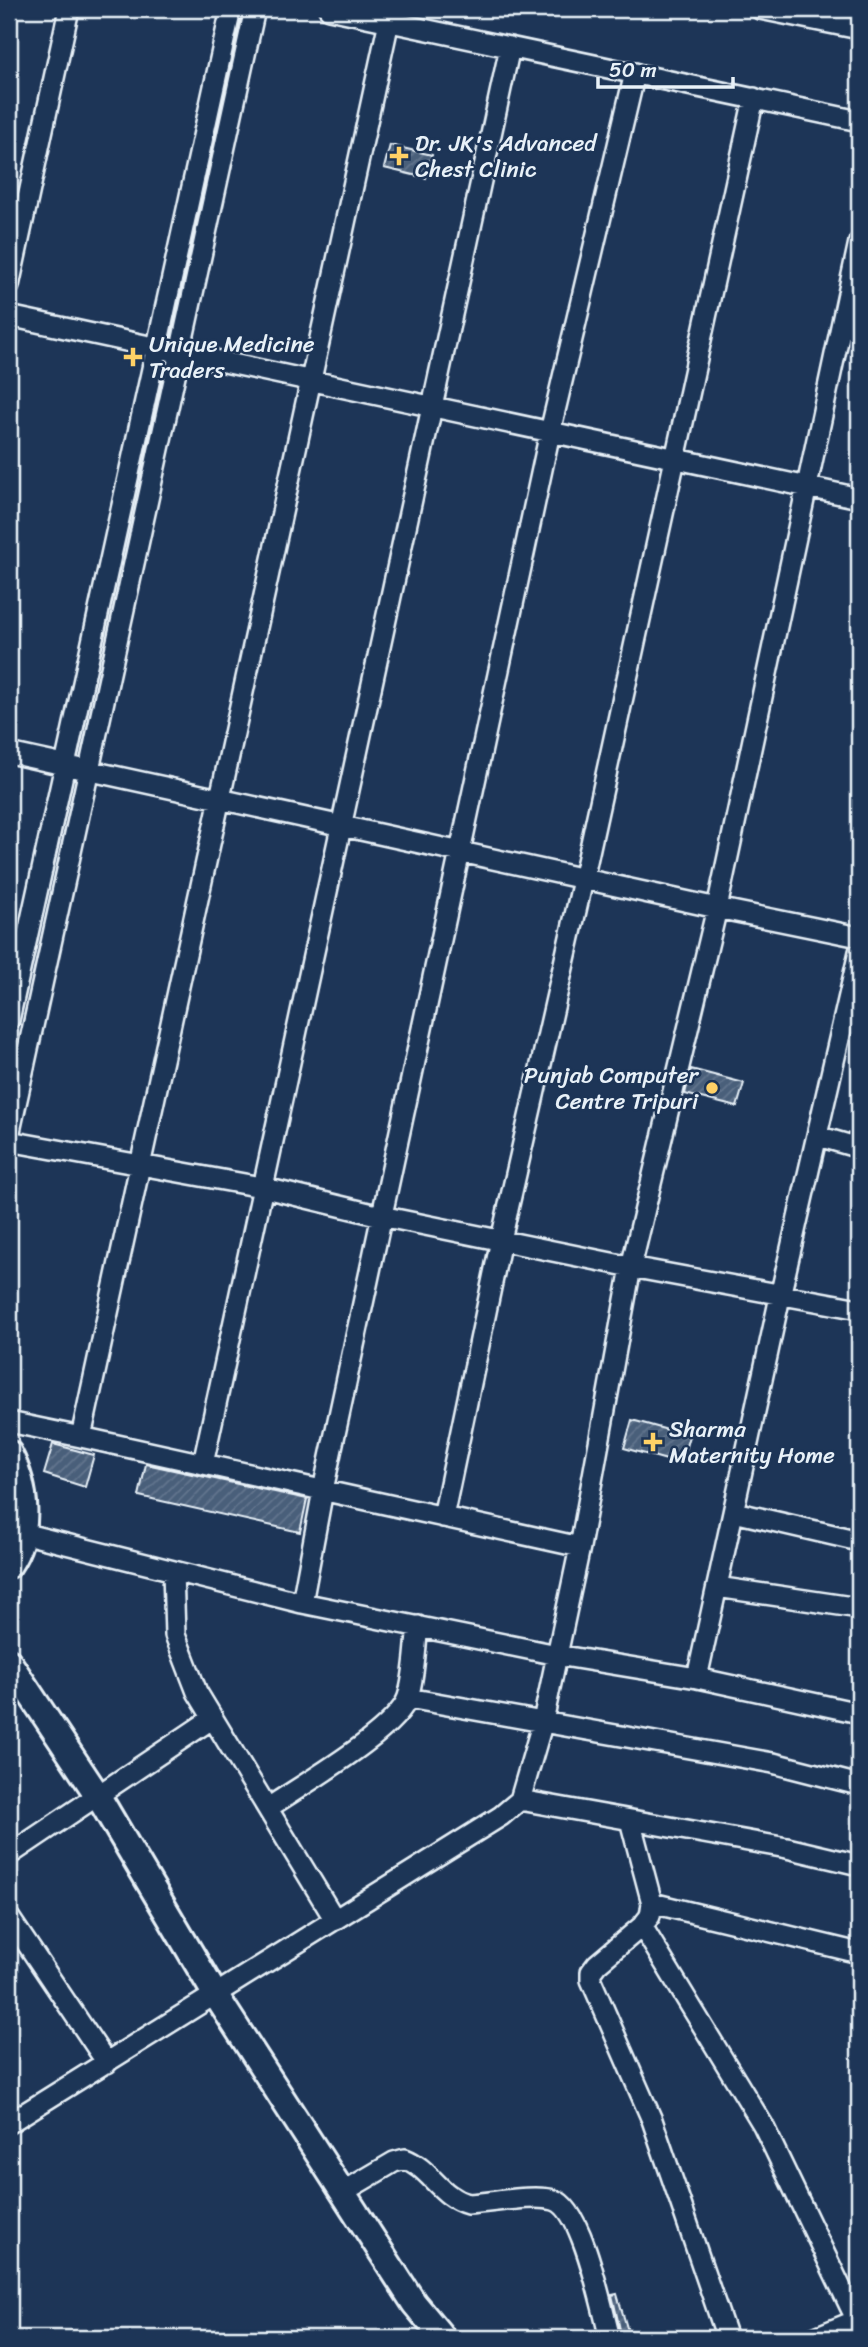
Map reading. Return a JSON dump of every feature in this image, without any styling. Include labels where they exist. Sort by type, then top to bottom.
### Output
[{"type":"street","points":[[9,286],[69,9]]},
{"type":"street","points":[[9,1020],[231,9]]},
{"type":"street","points":[[9,1136],[255,9]]},
{"type":"street","points":[[329,9],[859,121]]},
{"type":"street","points":[[760,9],[859,29]]},
{"type":"street","points":[[81,1437],[389,21]]},
{"type":"street","points":[[203,1464],[261,1187],[343,828],[510,47]]},
{"type":"street","points":[[302,1603],[381,1216],[550,432],[635,74]]},
{"type":"street","points":[[443,1517],[501,1240],[583,880],[754,98]]},
{"type":"street","points":[[9,2123],[501,1816],[520,1800],[557,1655],[580,1548],[631,1267],[717,908],[859,242]]},
{"type":"street","points":[[9,316],[859,498]]},
{"type":"street","points":[[9,753],[88,773],[859,937]]},
{"type":"street","points":[[697,1678],[780,1292],[859,952]]},
{"type":"street","points":[[818,1136],[859,1148]]},
{"type":"street","points":[[9,1141],[261,1187],[381,1216],[631,1267],[780,1292],[859,1309]]},
{"type":"street","points":[[9,1422],[580,1548]]},
{"type":"street","points":[[9,1453],[19,1472],[25,1502],[23,1533],[9,1565]]},
{"type":"street","points":[[734,1512],[859,1541]]},
{"type":"street","points":[[23,1533],[302,1603],[557,1655],[697,1678],[859,1713]]},
{"type":"street","points":[[173,1570],[175,1634],[197,1692],[335,1920]]},
{"type":"street","points":[[717,1587],[859,1608]]},
{"type":"street","points":[[268,1808],[374,1736],[399,1713],[408,1698],[418,1626]]},
{"type":"street","points":[[9,1662],[98,1796],[215,1994],[414,2303],[443,2338]]},
{"type":"street","points":[[408,1698],[773,1763],[859,1786]]},
{"type":"street","points":[[9,1855],[213,1718]]},
{"type":"street","points":[[520,1800],[787,1848],[859,1865]]},
{"type":"street","points":[[630,1820],[652,1903],[650,1916],[597,1964],[591,1972],[591,1980],[652,2120],[727,2338]]},
{"type":"street","points":[[652,1903],[859,1953]]},
{"type":"street","points":[[9,1917],[107,2063]]},
{"type":"street","points":[[642,1926],[762,2125],[858,2320],[818,2338]]},
{"type":"street","points":[[343,2192],[394,2162],[405,2159],[425,2171],[456,2201],[467,2204],[544,2198],[559,2202],[574,2220],[581,2237],[610,2338]]},
{"type":"building","points":[[390,145],[432,155],[426,178],[384,168]]},
{"type":"building","name":"Punjab Computer Centre Tripuri","points":[[691,1069],[744,1083],[737,1107],[685,1094]]},
{"type":"building","points":[[632,1420],[689,1436],[681,1464],[624,1448]]},
{"type":"building","points":[[53,1444],[94,1455],[85,1487],[44,1474]]},
{"type":"building","points":[[146,1464],[307,1499],[300,1532],[139,1496]]},
{"type":"building","points":[[617,2294],[630,2338],[622,2338],[612,2295]]},
{"type":"place","name":"Dr. JK's Advanced Chest Clinic","points":[[399,156]]},
{"type":"place","name":"Unique Medicine Traders","points":[[133,357]]},
{"type":"place","name":"Punjab Computer Centre Tripuri","points":[[712,1088]]},
{"type":"place","name":"Sharma Maternity Home","points":[[653,1442]]}]
